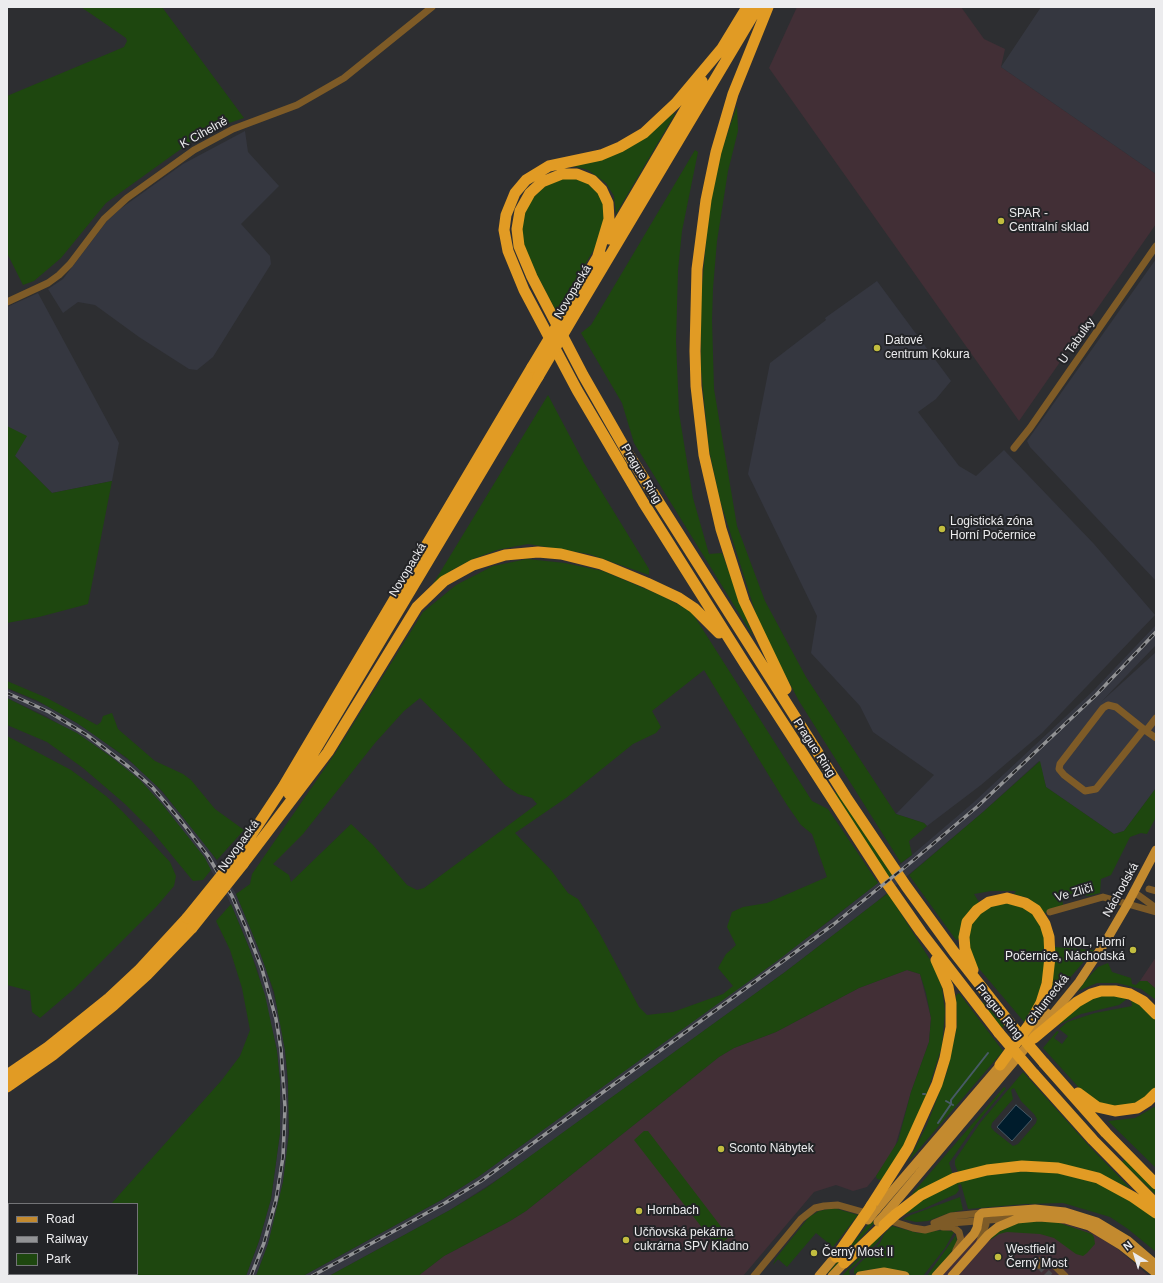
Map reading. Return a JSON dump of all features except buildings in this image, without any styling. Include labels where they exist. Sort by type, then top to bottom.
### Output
[{"type":"highway","name":"Novopacká","points":[[240,860],[746,7]]},
{"type":"highway","name":"Novopacká","points":[[7,1087],[53,1055],[114,1005],[147,975],[240,860],[290,793],[758,7]]},
{"type":"highway","points":[[768,7],[733,94],[716,152],[706,200],[697,269],[695,312],[696,386],[704,455],[712,493],[732,566],[755,626],[817,750]]},
{"type":"highway","name":"Prague Ring","points":[[723,47],[676,104],[644,133],[620,147],[601,155],[542,168],[521,184],[512,198],[505,221],[505,236],[511,262],[562,363],[603,436],[744,664],[856,836],[921,932],[999,1033],[1034,1074],[1103,1151],[1156,1204]]},
{"type":"highway","name":"Prague Ring","points":[[597,259],[609,223],[608,203],[602,190],[595,183],[577,174],[567,173],[551,177],[542,182],[530,193],[518,217],[517,229],[519,246],[526,266],[549,310],[627,452],[817,750],[906,886],[1009,1022],[1101,1127],[1156,1184]]},
{"type":"highway","points":[[240,860],[328,752],[417,607],[444,581],[457,572],[486,559],[505,555],[538,552],[578,558],[626,574],[664,590],[694,608],[715,628],[744,664]]},
{"type":"highway","points":[[979,984],[970,962],[964,941],[966,926],[970,918],[980,907],[998,899],[1015,899],[1033,907],[1043,920],[1049,937],[1050,957],[1047,984],[1040,1003],[1029,1025],[1000,1065]]},
{"type":"highway","name":"Novopacká","points":[[7,1075],[48,1047],[109,998],[190,923]]},
{"type":"highway","points":[[840,1260],[865,1219],[874,1208],[902,1159],[922,1119],[941,1074],[949,1043],[952,1011],[948,987],[921,932]]},
{"type":"highway","points":[[1034,1038],[1077,1002],[1101,991],[1115,991],[1135,996],[1147,1004],[1156,1014]]},
{"type":"highway","points":[[1044,1063],[1088,1102],[1106,1110],[1119,1111],[1134,1109],[1145,1104],[1156,1093]]},
{"type":"highway","points":[[840,1260],[881,1224],[891,1213],[921,1195],[956,1178],[987,1170],[1022,1166],[1058,1168],[1098,1178],[1122,1191],[1156,1213]]},
{"type":"main road","name":"Náchodská","points":[[1106,941],[1156,850]]},
{"type":"main road","name":"Chlumecká","points":[[891,1213],[1034,1038],[1078,982],[1106,941]]},
{"type":"main road","name":"Chlumecká","points":[[874,1208],[1041,1020],[1106,941]]},
{"type":"main road","points":[[936,1276],[974,1234],[982,1218],[1044,1210],[1084,1217],[1115,1231],[1156,1265]]},
{"type":"main road","points":[[952,1276],[975,1250],[998,1228],[1010,1221],[1024,1217],[1064,1219],[1089,1226],[1122,1246],[1156,1274]]},
{"type":"main road","points":[[819,1276],[840,1260]]},
{"type":"main road","points":[[832,1276],[840,1260]]},
{"type":"main road","points":[[860,1276],[884,1272],[905,1276]]},
{"type":"main road","points":[[884,1272],[896,1276]]},
{"type":"street","name":"K Cihelně","points":[[7,302],[60,276],[104,219],[127,198],[194,150],[233,129],[296,105],[344,78],[432,7]]},
{"type":"street","name":"U Tabulky","points":[[1014,448],[1030,428],[1156,246]]},
{"type":"street","points":[[1156,718],[1145,730],[1096,789],[1085,791],[1064,775],[1059,769],[1060,764],[1103,708],[1108,705],[1116,707],[1145,730],[1156,738]]},
{"type":"street","points":[[1134,892],[1156,908]]},
{"type":"street","name":"Ve Zliči","points":[[1050,912],[1103,897],[1156,912]]},
{"type":"street","points":[[754,1276],[801,1219],[811,1211],[824,1206],[842,1205],[913,1228],[925,1230],[951,1223],[982,1218]]},
{"type":"street","points":[[913,1228],[928,1226],[950,1216],[982,1218],[1024,1217]]},
{"type":"street","points":[[975,1250],[984,1232],[982,1218]]},
{"type":"street","points":[[934,1228],[955,1228],[961,1235],[958,1246],[947,1263]]},
{"type":"street","points":[[1038,1265],[1037,1264],[1040,1261],[1051,1262],[1065,1276]]},
{"type":"shaded area","points":[[797,7],[961,7],[984,39],[1005,49],[1001,67],[1156,174],[1156,224],[1019,421],[769,68]]},
{"type":"shaded area","points":[[1041,7],[1156,7],[1156,174],[1001,67]]},
{"type":"shaded area","points":[[245,131],[248,152],[279,186],[241,224],[270,256],[271,264],[213,357],[197,370],[189,369],[139,337],[95,305],[78,302],[63,313],[48,289],[63,279],[107,221],[120,209],[183,164]]},
{"type":"shaded area","points":[[1156,259],[1156,581],[1030,447],[1027,441]]},
{"type":"shaded area","points":[[877,281],[951,381],[936,399],[918,412],[959,466],[976,476],[1004,450],[1094,544],[1155,615],[1042,733],[981,785],[927,826],[924,823],[896,814],[934,775],[873,732],[860,706],[811,653],[817,616],[748,474],[770,363],[826,320],[825,318]]},
{"type":"shaded area","points":[[38,293],[119,443],[112,481],[52,493],[15,456],[7,426],[7,307]]},
{"type":"shaded area","points":[[1156,625],[1156,645],[1101,702],[1156,652],[1156,788],[1124,831],[1114,834],[1046,787],[1039,761],[983,812],[875,903],[785,972],[506,1174],[450,1210],[329,1276],[303,1276],[443,1199],[478,1177],[831,920],[912,855],[974,802],[1093,691]]},
{"type":"shaded area","points":[[7,689],[51,708],[90,731],[132,763],[155,784],[200,837],[212,854],[236,894],[250,927],[266,968],[280,1018],[285,1050],[289,1107],[287,1157],[280,1200],[268,1244],[256,1276],[246,1276],[259,1241],[271,1199],[280,1133],[280,1081],[277,1051],[258,971],[242,930],[228,898],[204,859],[164,807],[104,752],[46,716],[7,698]]},
{"type":"shaded area","points":[[1156,957],[1156,989],[1147,981],[1140,981]]},
{"type":"shaded area","points":[[907,970],[920,974],[931,1018],[929,1042],[911,1092],[894,1150],[867,1187],[853,1191],[836,1185],[814,1192],[743,1276],[418,1276],[444,1256],[526,1211],[719,1057],[734,1048],[776,1032],[859,988]]},
{"type":"shaded area","points":[[1056,1220],[1094,1234],[1118,1249],[1149,1276],[929,1276],[955,1243],[971,1231]]},
{"type":"green space","points":[[81,7],[162,7],[244,118],[206,131],[106,203],[61,258],[34,281],[23,285],[7,253],[7,96],[124,47],[127,41],[126,38]]},
{"type":"green space","points":[[737,106],[738,131],[728,171],[717,241],[712,320],[714,389],[737,526],[765,601],[806,677],[896,814],[924,823],[927,826],[909,841],[912,855],[901,863],[799,701],[760,627],[720,500],[709,450],[701,370],[701,297],[709,209],[721,152]]},
{"type":"green space","points":[[674,113],[675,114],[616,214],[614,196],[606,183],[588,170],[573,166],[647,136]]},
{"type":"green space","points":[[695,150],[698,152],[682,231],[678,270],[676,341],[679,413],[693,498],[709,554],[722,553],[753,636],[634,443],[622,403],[581,333],[591,325]]},
{"type":"green space","points":[[553,179],[583,179],[600,195],[606,209],[600,240],[556,311],[523,248],[520,233],[527,203]]},
{"type":"green space","points":[[548,395],[584,463],[649,569],[649,575],[589,554],[528,544],[497,550],[473,559],[452,570],[433,584]]},
{"type":"green space","points":[[7,426],[27,436],[15,456],[52,493],[112,481],[88,604],[39,617],[7,623]]},
{"type":"green space","points":[[527,559],[565,563],[603,571],[660,595],[691,611],[812,801],[828,809],[878,883],[777,961],[478,1177],[443,1199],[303,1276],[256,1276],[268,1244],[283,1182],[289,1133],[288,1081],[285,1050],[274,992],[258,947],[236,894],[250,884],[252,874],[334,755],[423,612],[456,585],[493,566]],"holes":[[[704,670],[787,805],[801,825],[812,834],[827,877],[767,903],[743,907],[732,912],[727,927],[736,945],[726,954],[718,968],[733,986],[723,994],[673,1012],[647,1015],[639,1007],[599,932],[578,899],[568,893],[551,870],[515,833],[566,798],[633,744],[656,733],[661,727],[652,711]],[[420,698],[470,747],[505,785],[518,794],[532,798],[537,804],[424,888],[417,890],[407,885],[373,845],[351,824],[291,882],[289,875],[273,864],[303,834],[375,743],[404,711]]]},
{"type":"green space","points":[[7,681],[47,698],[97,725],[101,722],[103,716],[112,713],[118,729],[155,761],[183,774],[191,780],[215,809],[244,830],[217,860],[162,791],[127,758],[77,723],[38,701],[7,688]]},
{"type":"green space","points":[[7,698],[77,733],[110,756],[140,780],[162,804],[205,858],[211,870],[203,880],[193,881],[151,830],[125,804],[83,768],[47,742],[7,725]]},
{"type":"green space","points":[[7,736],[71,770],[106,796],[170,862],[176,876],[174,886],[157,906],[74,989],[40,1018],[32,1012],[30,991],[7,985]]},
{"type":"green space","points":[[1040,761],[1046,787],[1114,834],[1124,831],[1156,788],[1156,817],[1147,834],[1141,833],[1130,837],[1111,875],[1101,879],[1100,893],[1088,896],[1076,892],[1062,898],[1063,905],[1045,913],[1028,898],[1014,894],[1016,891],[991,891],[974,894],[979,902],[959,939],[956,940],[909,875]]},
{"type":"green space","points":[[838,792],[892,875],[888,878],[834,794]]},
{"type":"green space","points":[[888,893],[934,966],[942,988],[945,1012],[942,1046],[923,1106],[901,1152],[882,1180],[877,1179],[876,1176],[898,1141],[911,1092],[929,1042],[931,1018],[926,993],[920,974],[907,970],[859,988],[776,1032],[734,1048],[719,1057],[526,1211],[444,1256],[418,1276],[329,1276],[450,1210],[486,1188],[785,972]]},
{"type":"green space","points":[[999,903],[1014,903],[1030,911],[1039,921],[1045,939],[1045,962],[1040,993],[1025,1023],[976,965],[968,944],[970,926],[983,910]]},
{"type":"green space","points":[[231,904],[250,950],[265,995],[277,1051],[280,1081],[280,1133],[271,1199],[259,1241],[246,1276],[19,1276],[138,1275],[138,1203],[112,1203],[221,1081],[240,1056],[250,1030],[242,988],[230,950],[216,921]]},
{"type":"green space","points":[[1054,947],[1094,950],[1042,1010]]},
{"type":"green space","points":[[1108,963],[1112,972],[1131,978],[1132,984],[1136,985],[1140,981],[1147,981],[1156,989],[1156,1000],[1141,989],[1117,983],[1097,983],[1078,991],[1098,967]]},
{"type":"green space","points":[[959,993],[1003,1051],[908,1162],[927,1125],[947,1072],[957,1026],[956,995]]},
{"type":"green space","points":[[1098,995],[1128,997],[1153,1015],[1156,1020],[1156,1087],[1143,1100],[1123,1107],[1101,1104],[1081,1090],[1043,1048],[1057,1031],[1059,1032],[1054,1038],[1062,1044],[1068,1036],[1059,1029],[1067,1022],[1095,1013],[1132,1006],[1131,1000],[1127,999],[1119,1005],[1081,1014],[1058,1025],[1071,1011]]},
{"type":"green space","points":[[984,1002],[987,1006],[989,1005],[1005,1024],[1002,1028],[983,1004]]},
{"type":"green space","points":[[1023,1072],[1090,1147],[1131,1189],[1104,1176],[1079,1168],[958,1172],[955,1165],[955,1160],[980,1123]],"holes":[[[1014,1088],[1021,1101],[1037,1119],[1036,1123],[1018,1144],[1013,1146],[991,1127],[992,1123],[1013,1099],[1011,1090]]]},
{"type":"green space","points":[[1004,1087],[1006,1088],[976,1124],[949,1163],[953,1175],[911,1195]]},
{"type":"green space","points":[[1156,1106],[1156,1168],[1108,1121],[1135,1118]]},
{"type":"green space","points":[[644,1131],[648,1131],[729,1237],[717,1247],[634,1140]]},
{"type":"green space","points":[[1125,1159],[1156,1191],[1156,1195],[1122,1162]]},
{"type":"green space","points":[[1004,1171],[1055,1172],[1101,1184],[1119,1193],[1156,1218],[1156,1252],[1128,1229],[1110,1217],[1063,1203],[1025,1204],[968,1209],[961,1184],[958,1185],[959,1190],[956,1194],[923,1209],[903,1215],[917,1203],[950,1185],[971,1178]]},
{"type":"green space","points":[[960,1197],[963,1210],[949,1213],[928,1221],[916,1222],[903,1219],[911,1215]]},
{"type":"green space","points":[[834,1208],[858,1215],[833,1247],[816,1233],[787,1267],[778,1259],[773,1265],[776,1258],[809,1217],[819,1211]]},
{"type":"green space","points":[[871,1221],[875,1222],[830,1273],[828,1273]]},
{"type":"green space","points":[[1021,1221],[1057,1222],[1092,1234],[1095,1244],[1083,1256],[1076,1254],[1054,1238],[1040,1234],[1007,1232],[999,1234],[989,1241],[998,1231]]},
{"type":"green space","points":[[892,1226],[918,1233],[944,1230],[954,1232],[945,1248],[923,1276],[913,1276],[901,1271],[881,1268],[854,1274],[854,1269],[880,1243],[884,1234]]},
{"type":"green space","points":[[883,1231],[879,1241],[849,1271],[850,1276],[842,1276]]},
{"type":"green space","points":[[956,1235],[957,1243],[950,1254],[932,1276],[927,1276]]},
{"type":"water","points":[[1016,1105],[1032,1119],[1012,1141],[997,1127]]},
{"type":"waterway","points":[[938,1123],[951,1104],[951,1100],[988,1053]]},
{"type":"waterway","points":[[946,1101],[953,1105]]},
{"type":"tunnel","points":[[1039,1265],[1050,1276]]},
{"type":"railway","points":[[312,1276],[445,1203],[481,1181],[834,924],[978,806],[1096,695],[1156,632]]},
{"type":"railway","points":[[7,693],[49,712],[87,735],[129,767],[152,787],[208,856],[232,896],[246,928],[262,969],[276,1019],[281,1050],[285,1107],[283,1157],[276,1200],[264,1243],[251,1276]]},
{"type":"place","name":"SPAR - Centralní sklad","points":[[1001,221]]},
{"type":"place","name":"Datové centrum Kokura","points":[[877,348]]},
{"type":"place","name":"Logistická zóna Horní Počernice","points":[[942,529]]},
{"type":"place","name":"MOL, Horní Počernice, Náchodská","points":[[1133,950]]},
{"type":"place","name":"Sconto Nábytek","points":[[721,1149]]},
{"type":"place","name":"Hornbach","points":[[639,1211]]},
{"type":"place","name":"Učňovská pekárna cukrárna SPV Kladno","points":[[626,1240]]},
{"type":"place","name":"Černý Most II","points":[[814,1253]]},
{"type":"place","name":"Westfield Černý Most","points":[[998,1257]]}]
